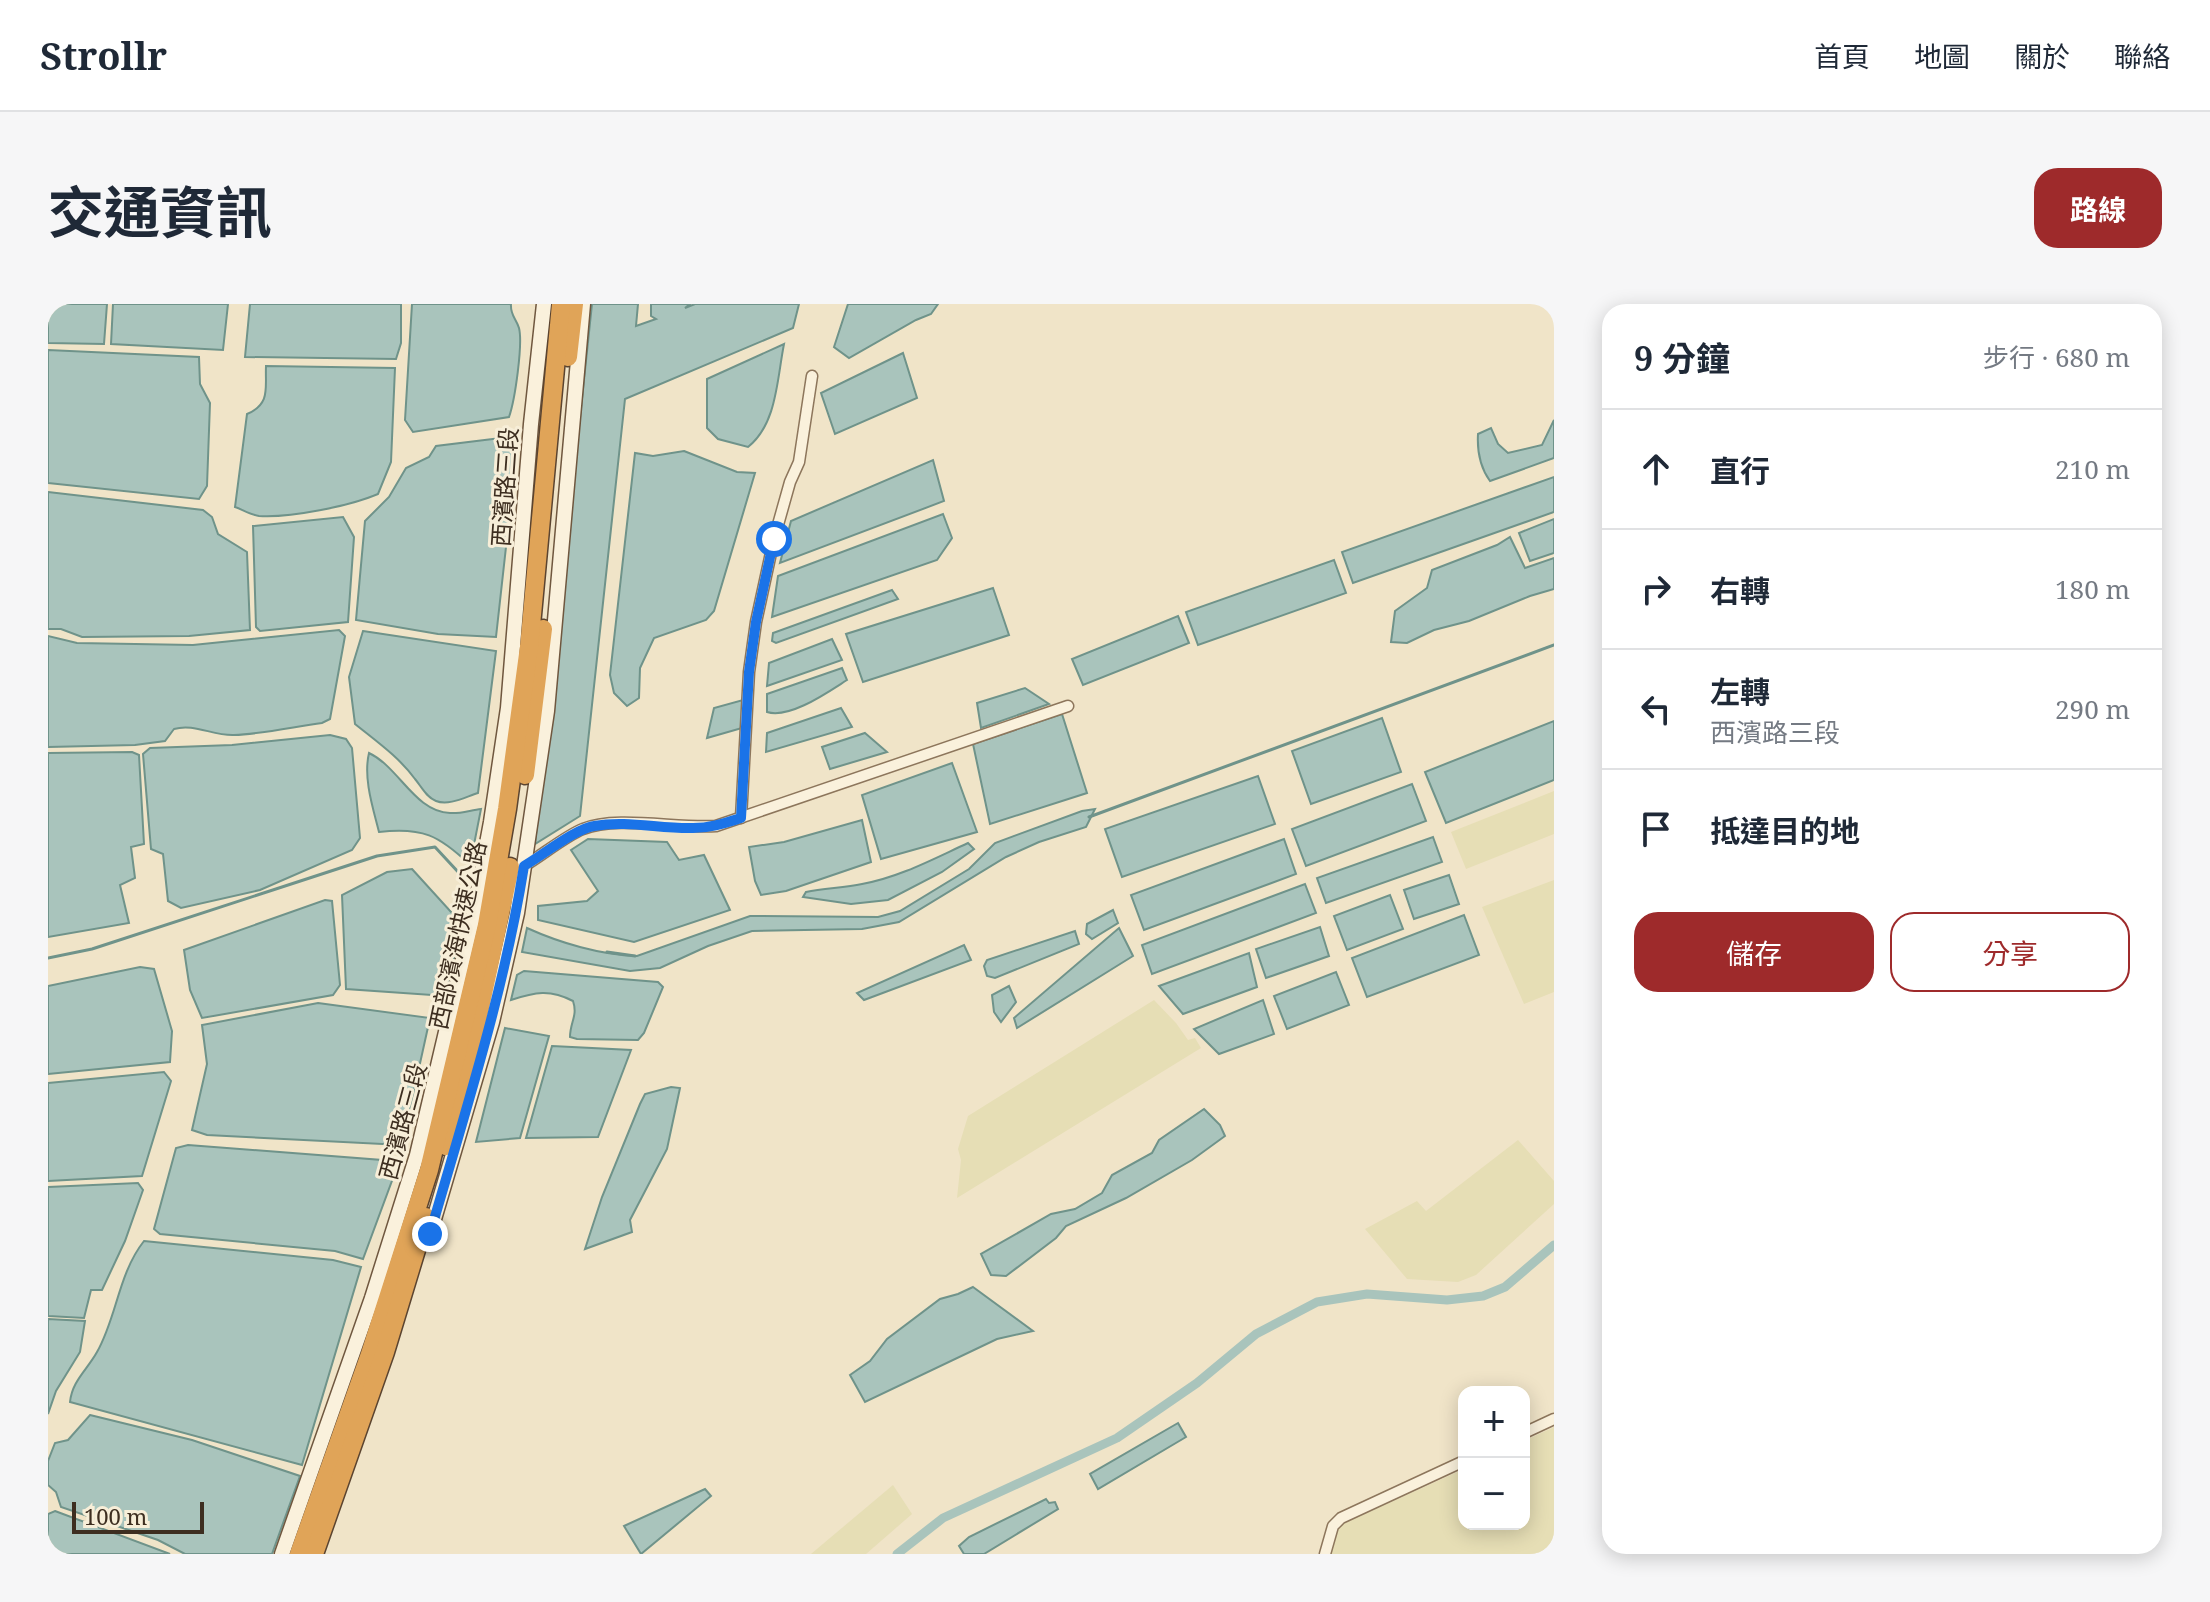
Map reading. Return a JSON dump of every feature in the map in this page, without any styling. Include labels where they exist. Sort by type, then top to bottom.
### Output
[{"type":"highway","name":"西部濱海快速公路","points":[[499,897],[507,809],[529,647],[561,304]]},
{"type":"highway","name":"西部濱海快速公路","points":[[314,1554],[411,1270],[465,1078],[539,676],[574,304]]},
{"type":"highway","name":"西部濱海快速公路","points":[[299,1554],[370,1354],[429,1170],[492,930]]},
{"type":"street","name":"西濱路三段","points":[[282,1554],[372,1298],[492,930],[499,897],[508,708],[544,304]]},
{"type":"street","name":"西濱路三段","points":[[499,897],[524,866],[547,711],[583,304]]},
{"type":"street","points":[[741,818],[749,672],[756,622],[774,539],[799,462],[812,376]]},
{"type":"street","points":[[524,866],[581,829],[628,824],[691,828],[716,826],[1068,706]]},
{"type":"street","name":"西濱路三段","points":[[323,1554],[413,1290],[492,1022],[492,930]]},
{"type":"street","points":[[1530,1430],[1554,1419]]},
{"type":"street","points":[[1325,1554],[1333,1526],[1341,1518],[1458,1464]]},
{"type":"shaded area","points":[[1554,791],[1554,834],[1466,869],[1451,832]]},
{"type":"shaded area","points":[[1554,880],[1554,992],[1524,1004],[1482,907]]},
{"type":"shaded area","points":[[1154,1000],[1188,1040],[1195,1038],[1201,1048],[957,1198],[961,1160],[958,1149],[968,1116]]},
{"type":"shaded area","points":[[1518,1140],[1554,1181],[1554,1204],[1476,1275],[1458,1282],[1407,1279],[1365,1229],[1417,1201],[1426,1211]]},
{"type":"shaded area","points":[[1554,1427],[1554,1554],[1329,1554],[1340,1525],[1458,1472],[1458,1530],[1530,1530],[1530,1438]]},
{"type":"shaded area","points":[[893,1485],[912,1514],[866,1554],[811,1554]]},
{"type":"water","points":[[48,304],[107,304],[104,344],[48,343]]},
{"type":"water","points":[[113,304],[228,304],[223,350],[111,344]]},
{"type":"water","points":[[250,304],[401,304],[401,343],[396,359],[245,357]]},
{"type":"water","points":[[412,304],[511,304],[519,328],[520,346],[509,417],[413,432],[405,420]]},
{"type":"water","points":[[592,304],[638,304],[636,326],[656,319],[651,316],[651,304],[690,304],[685,308],[695,304],[799,304],[793,328],[625,399],[580,816],[535,844]]},
{"type":"water","points":[[848,304],[938,304],[931,314],[849,358],[834,347]]},
{"type":"water","points":[[784,344],[774,400],[758,437],[748,447],[718,439],[707,428],[707,379]]},
{"type":"water","points":[[48,350],[199,357],[200,384],[210,403],[207,486],[199,499],[48,483]]},
{"type":"water","points":[[903,353],[917,398],[835,434],[821,393]]},
{"type":"water","points":[[266,366],[395,368],[391,462],[378,494],[336,507],[287,515],[259,516],[235,507],[247,414],[263,400]]},
{"type":"water","points":[[1554,420],[1554,458],[1490,481],[1480,459],[1478,434],[1491,428],[1498,444],[1508,453],[1542,445]]},
{"type":"water","points":[[509,437],[518,439],[496,637],[438,634],[356,620],[365,521],[389,497],[406,468],[429,457],[436,446]]},
{"type":"water","points":[[684,451],[737,472],[755,473],[714,611],[706,620],[654,638],[640,668],[639,698],[627,706],[614,693],[610,675],[635,453],[653,456]]},
{"type":"water","points":[[933,460],[944,501],[780,563],[791,521]]},
{"type":"water","points":[[1554,477],[1554,512],[1353,583],[1342,552]]},
{"type":"water","points":[[48,492],[203,510],[212,517],[218,534],[247,552],[250,630],[189,636],[82,637],[61,629],[48,629]]},
{"type":"water","points":[[943,514],[952,538],[937,560],[772,617],[778,576]]},
{"type":"water","points":[[343,517],[354,537],[348,622],[260,631],[256,627],[253,526]]},
{"type":"water","points":[[1554,519],[1554,553],[1530,561],[1519,533]]},
{"type":"water","points":[[1510,537],[1525,568],[1554,558],[1554,589],[1469,621],[1434,630],[1407,643],[1391,642],[1395,611],[1427,588],[1432,570]]},
{"type":"water","points":[[1334,560],[1346,593],[1198,645],[1186,612]]},
{"type":"water","points":[[993,588],[1009,635],[863,682],[846,634]]},
{"type":"water","points":[[892,590],[898,599],[776,643],[772,641],[773,633]]},
{"type":"water","points":[[1178,616],[1189,643],[1083,685],[1072,659]]},
{"type":"water","points":[[339,630],[345,636],[330,719],[322,723],[234,735],[181,728],[174,729],[165,741],[135,745],[48,747],[48,636],[77,643],[193,645]]},
{"type":"water","points":[[363,631],[496,651],[478,793],[452,802],[432,799],[395,756],[355,724],[349,677]]},
{"type":"water","points":[[832,639],[842,660],[767,686],[769,663]]},
{"type":"water","points":[[842,668],[847,680],[819,697],[787,712],[767,712],[767,694]]},
{"type":"water","points":[[1025,688],[1049,704],[981,728],[977,703]]},
{"type":"water","points":[[743,700],[742,728],[707,738],[714,708]]},
{"type":"water","points":[[841,708],[852,727],[766,752],[767,733]]},
{"type":"water","points":[[1062,714],[1087,793],[990,824],[973,744]]},
{"type":"water","points":[[1382,718],[1401,772],[1311,804],[1292,751]]},
{"type":"water","points":[[1554,721],[1554,780],[1446,823],[1425,772]]},
{"type":"water","points":[[865,733],[887,752],[830,769],[822,747]]},
{"type":"water","points":[[330,735],[346,739],[352,748],[360,838],[352,850],[260,890],[181,908],[168,901],[163,854],[151,849],[143,754],[150,748],[232,745]]},
{"type":"water","points":[[132,752],[139,755],[144,844],[131,847],[135,878],[120,885],[129,923],[48,937],[48,753]]},
{"type":"water","points":[[369,753],[389,768],[417,797],[438,811],[454,813],[481,809],[470,865],[449,846],[429,835],[407,831],[379,832],[368,783]]},
{"type":"water","points":[[952,763],[977,832],[881,859],[862,795]]},
{"type":"water","points":[[1258,776],[1275,824],[1122,877],[1105,829]]},
{"type":"water","points":[[1412,784],[1426,821],[1306,866],[1292,829]]},
{"type":"water","points":[[1095,809],[1086,827],[1039,842],[1006,857],[899,922],[862,929],[752,931],[708,946],[660,968],[630,971],[522,952],[527,928],[581,947],[637,956],[750,916],[878,917],[900,911],[969,869],[995,843]]},
{"type":"water","points":[[862,820],[871,862],[786,891],[761,895],[755,881],[749,847],[784,842]]},
{"type":"water","points":[[1433,837],[1442,862],[1326,903],[1317,878]]},
{"type":"water","points":[[588,839],[667,842],[679,860],[704,855],[730,910],[634,942],[538,920],[538,906],[587,901],[598,891],[571,850]]},
{"type":"water","points":[[1284,839],[1296,874],[1144,930],[1131,895]]},
{"type":"water","points":[[968,843],[974,849],[942,872],[888,900],[851,904],[803,897],[806,892],[890,877]]},
{"type":"water","points":[[412,869],[462,924],[446,996],[346,989],[342,895],[387,872]]},
{"type":"water","points":[[1449,875],[1459,904],[1414,919],[1404,890]]},
{"type":"water","points":[[1305,884],[1316,913],[1152,974],[1142,945]]},
{"type":"water","points":[[1390,895],[1403,929],[1347,950],[1334,916]]},
{"type":"water","points":[[325,900],[332,901],[340,985],[333,995],[202,1018],[190,990],[184,950]]},
{"type":"water","points":[[1113,910],[1118,923],[1092,939],[1086,934],[1087,924]]},
{"type":"water","points":[[1464,915],[1479,955],[1367,997],[1352,958]]},
{"type":"water","points":[[1320,927],[1329,956],[1266,978],[1256,949]]},
{"type":"water","points":[[1119,928],[1133,956],[1017,1028],[1014,1018]]},
{"type":"water","points":[[1075,931],[1079,944],[995,978],[987,976],[984,966],[987,960]]},
{"type":"water","points":[[964,945],[971,960],[864,1000],[857,993]]},
{"type":"water","points":[[1249,953],[1257,987],[1183,1014],[1159,986]]},
{"type":"water","points":[[140,967],[154,969],[172,1031],[170,1062],[48,1074],[48,986]]},
{"type":"water","points":[[524,971],[658,982],[663,987],[644,1033],[638,1040],[577,1039],[570,1037],[575,1011],[573,1001],[542,993],[511,1000],[517,975]]},
{"type":"water","points":[[1336,972],[1349,1005],[1287,1029],[1274,996]]},
{"type":"water","points":[[1009,986],[1016,1002],[1001,1022],[994,1012],[992,995]]},
{"type":"water","points":[[1263,1000],[1274,1034],[1219,1054],[1194,1029]]},
{"type":"water","points":[[318,1003],[430,1018],[402,1145],[207,1135],[192,1130],[207,1064],[202,1025]]},
{"type":"water","points":[[505,1028],[549,1036],[520,1138],[476,1142]]},
{"type":"water","points":[[552,1046],[631,1050],[598,1137],[526,1138]]},
{"type":"water","points":[[164,1072],[171,1081],[142,1176],[48,1181],[48,1083]]},
{"type":"water","points":[[671,1087],[680,1088],[667,1149],[630,1220],[632,1232],[585,1249],[602,1197],[645,1094]]},
{"type":"water","points":[[1204,1109],[1220,1125],[1225,1136],[1192,1160],[1126,1198],[1066,1226],[1056,1238],[1006,1276],[991,1275],[981,1254],[1051,1214],[1075,1209],[1102,1193],[1112,1175],[1152,1153],[1159,1140]]},
{"type":"water","points":[[188,1145],[382,1160],[382,1176],[393,1178],[363,1259],[335,1251],[160,1234],[154,1229],[176,1148]]},
{"type":"water","points":[[138,1183],[143,1190],[125,1241],[102,1290],[91,1290],[84,1318],[48,1316],[48,1187]]},
{"type":"water","points":[[144,1241],[333,1260],[361,1267],[302,1465],[70,1402],[77,1382],[104,1339],[128,1267]]},
{"type":"water","points":[[973,1287],[1033,1331],[997,1339],[865,1402],[850,1375],[870,1361],[887,1339],[940,1299]]},
{"type":"water","points":[[48,1319],[85,1321],[80,1352],[56,1391],[48,1414]]},
{"type":"water","points":[[90,1415],[192,1440],[300,1476],[272,1554],[185,1554],[158,1540],[61,1507],[56,1492],[48,1485],[48,1461],[55,1443],[68,1440]]},
{"type":"water","points":[[1178,1423],[1186,1437],[1098,1489],[1090,1474]]},
{"type":"water","points":[[705,1489],[711,1496],[641,1554],[624,1526]]},
{"type":"water","points":[[1046,1499],[1049,1503],[1055,1502],[1058,1509],[984,1554],[964,1554],[959,1546],[969,1537]]},
{"type":"water","points":[[55,1511],[170,1554],[48,1554],[48,1514]]},
{"type":"waterway","points":[[1089,817],[1554,645]]},
{"type":"waterway","points":[[48,958],[92,949],[377,856],[435,847],[472,887]]},
{"type":"waterway","points":[[607,952],[635,956]]},
{"type":"waterway","points":[[897,1554],[943,1518],[1117,1438],[1197,1383],[1256,1334],[1317,1302],[1367,1294],[1447,1300],[1483,1296],[1505,1287],[1554,1245]]},
{"type":"route","points":[[430,1234],[492,1022],[517,913],[524,866],[581,829],[594,826],[628,824],[691,828],[716,826],[741,818],[749,672],[774,539]]}]
